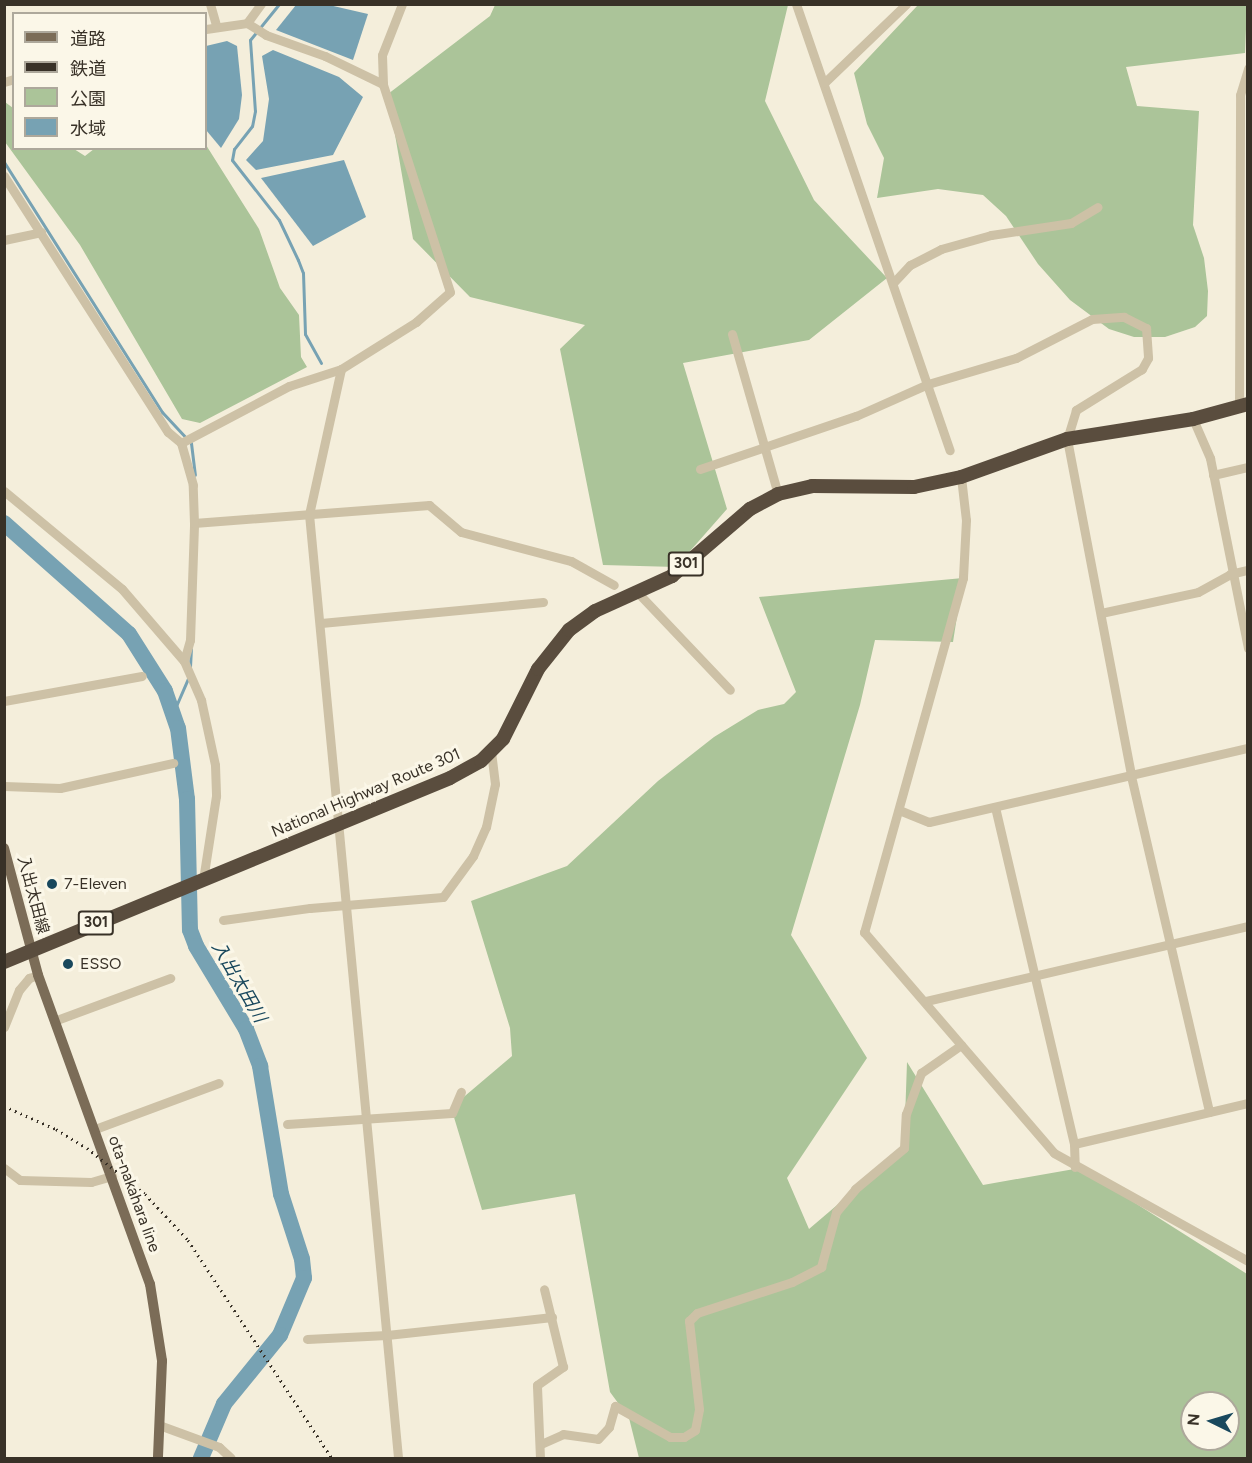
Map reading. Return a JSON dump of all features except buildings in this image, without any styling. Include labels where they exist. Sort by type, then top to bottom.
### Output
[{"type":"highway","name":"National Highway Route 301","points":[[4,962],[450,778],[491,752],[515,721],[538,669],[564,636],[595,611],[639,594],[672,576],[750,509],[778,494],[812,486],[890,490],[961,477],[1067,439],[1193,419],[1243,406]]},
{"type":"main road","name":"入出太田線","points":[[4,848],[32,949]]},
{"type":"main road","name":"ota-nakahara line","points":[[32,949],[38,975],[54,1021],[150,1284],[159,1324],[162,1360],[158,1458]]},
{"type":"street","points":[[210,4],[216,25]]},
{"type":"street","points":[[247,23],[261,4]]},
{"type":"street","points":[[181,443],[289,386],[341,369],[441,304],[451,289],[429,218],[407,167],[383,84],[382,55],[402,4]]},
{"type":"street","points":[[796,4],[950,450]]},
{"type":"street","points":[[824,83],[906,4]]},
{"type":"street","points":[[207,29],[216,25],[247,23],[266,35],[325,56],[383,84]]},
{"type":"street","points":[[1243,406],[1240,95],[1248,68]]},
{"type":"street","points":[[4,176],[168,432],[181,443],[193,485],[194,524],[190,640],[184,661]]},
{"type":"street","points":[[893,283],[910,265],[941,249],[991,235],[1071,223],[1098,207]]},
{"type":"street","points":[[4,240],[41,232]]},
{"type":"street","points":[[700,469],[856,417],[928,384],[1016,358],[1092,319],[1112,316],[1139,321],[1150,338],[1148,358],[1142,369],[1076,410],[1067,439],[1131,776],[1209,1112]]},
{"type":"street","points":[[732,334],[763,449],[778,494]]},
{"type":"street","points":[[341,369],[309,514],[398,1458]]},
{"type":"street","points":[[1193,419],[1213,475],[1230,574],[1248,648]]},
{"type":"street","points":[[1213,475],[1248,467]]},
{"type":"street","points":[[961,477],[966,520],[963,578],[864,932],[926,1001],[1030,1128],[1054,1153],[1075,1167],[1248,1261]]},
{"type":"street","points":[[4,491],[122,589],[184,661],[201,700],[215,765],[216,796],[203,880]]},
{"type":"street","points":[[194,524],[429,505],[460,532],[571,561],[614,585]]},
{"type":"street","points":[[1101,613],[1198,592],[1230,574],[1248,570]]},
{"type":"street","points":[[639,594],[730,690]]},
{"type":"street","points":[[321,623],[543,602]]},
{"type":"street","points":[[4,701],[142,676]]},
{"type":"street","points":[[899,810],[929,822],[1248,748]]},
{"type":"street","points":[[223,920],[443,897],[449,892],[486,827],[495,784],[491,752]]},
{"type":"street","points":[[4,786],[60,788],[174,763]]},
{"type":"street","points":[[995,807],[1074,1144],[1075,1167]]},
{"type":"street","points":[[926,1001],[1248,926]]},
{"type":"street","points":[[4,1027],[18,990],[29,978],[38,975]]},
{"type":"street","points":[[54,1021],[170,978]]},
{"type":"street","points":[[541,1444],[563,1434],[597,1439],[609,1426],[615,1406],[670,1437],[684,1437],[695,1430],[699,1409],[689,1321],[697,1313],[792,1282],[821,1268],[836,1212],[855,1190],[904,1148],[906,1114],[921,1073],[961,1045]]},
{"type":"street","points":[[95,1129],[219,1083]]},
{"type":"street","points":[[287,1124],[366,1121],[453,1113],[461,1092]]},
{"type":"street","points":[[1074,1144],[1248,1103]]},
{"type":"street","points":[[4,1168],[20,1180],[91,1182],[112,1176]]},
{"type":"street","points":[[540,1458],[541,1444],[534,1398],[537,1384],[563,1367],[544,1289]]},
{"type":"street","points":[[307,1339],[387,1335],[552,1317]]},
{"type":"street","points":[[159,1425],[188,1433],[219,1447],[231,1458]]},
{"type":"green space","points":[[495,5],[788,5],[765,101],[814,200],[887,278],[809,340],[683,363],[727,509],[676,567],[603,565],[560,349],[585,325],[470,297],[413,239],[388,94],[490,16]]},
{"type":"green space","points":[[918,5],[1247,5],[1245,53],[1126,67],[1137,106],[1199,111],[1193,225],[1204,258],[1208,291],[1207,316],[1195,327],[1165,337],[1134,337],[1109,329],[1070,300],[1038,264],[1006,216],[983,195],[938,189],[877,198],[884,158],[867,124],[854,73]]},
{"type":"green space","points":[[5,102],[12,107],[12,150],[76,150],[85,156],[93,150],[207,150],[207,147],[259,229],[280,288],[299,315],[301,357],[307,367],[200,423],[182,419],[80,245],[5,142]]},
{"type":"green space","points":[[963,578],[953,642],[875,640],[860,705],[791,935],[867,1058],[787,1178],[809,1229],[904,1148],[907,1062],[983,1185],[1080,1168],[1247,1274],[1247,1458],[639,1458],[629,1418],[610,1392],[575,1194],[482,1210],[453,1114],[459,1101],[512,1056],[510,1028],[471,901],[567,866],[658,781],[714,737],[758,710],[784,704],[796,692],[759,597]]},
{"type":"water","points":[[296,5],[329,5],[368,14],[353,60],[276,30]]},
{"type":"water","points":[[227,41],[237,46],[242,95],[239,119],[221,148],[207,131],[207,46]]},
{"type":"water","points":[[273,50],[339,77],[363,97],[333,155],[256,170],[246,160],[263,141],[269,99],[262,56]]},
{"type":"water","points":[[344,160],[366,217],[313,246],[261,178]]},
{"type":"waterway","points":[[279,4],[250,40],[255,111],[252,126],[234,149],[232,160],[279,220],[298,260],[303,273],[305,334],[321,363]]},
{"type":"waterway","points":[[4,162],[162,412],[191,443],[195,475]]},
{"type":"waterway","name":"入出太田川","points":[[4,523],[129,634],[165,691],[178,728],[187,799],[190,930],[196,946],[246,1029],[260,1066],[281,1194],[302,1259],[304,1278],[280,1335],[224,1404],[201,1458]]},
{"type":"waterway","points":[[190,667],[191,649]]},
{"type":"waterway","points":[[173,713],[189,676]]},
{"type":"railway","points":[[4,1106],[56,1129],[87,1148],[145,1194],[188,1240],[332,1458]]},
{"type":"place","name":"7-Eleven","points":[[52,884]]},
{"type":"place","name":"ESSO","points":[[68,964]]}]
